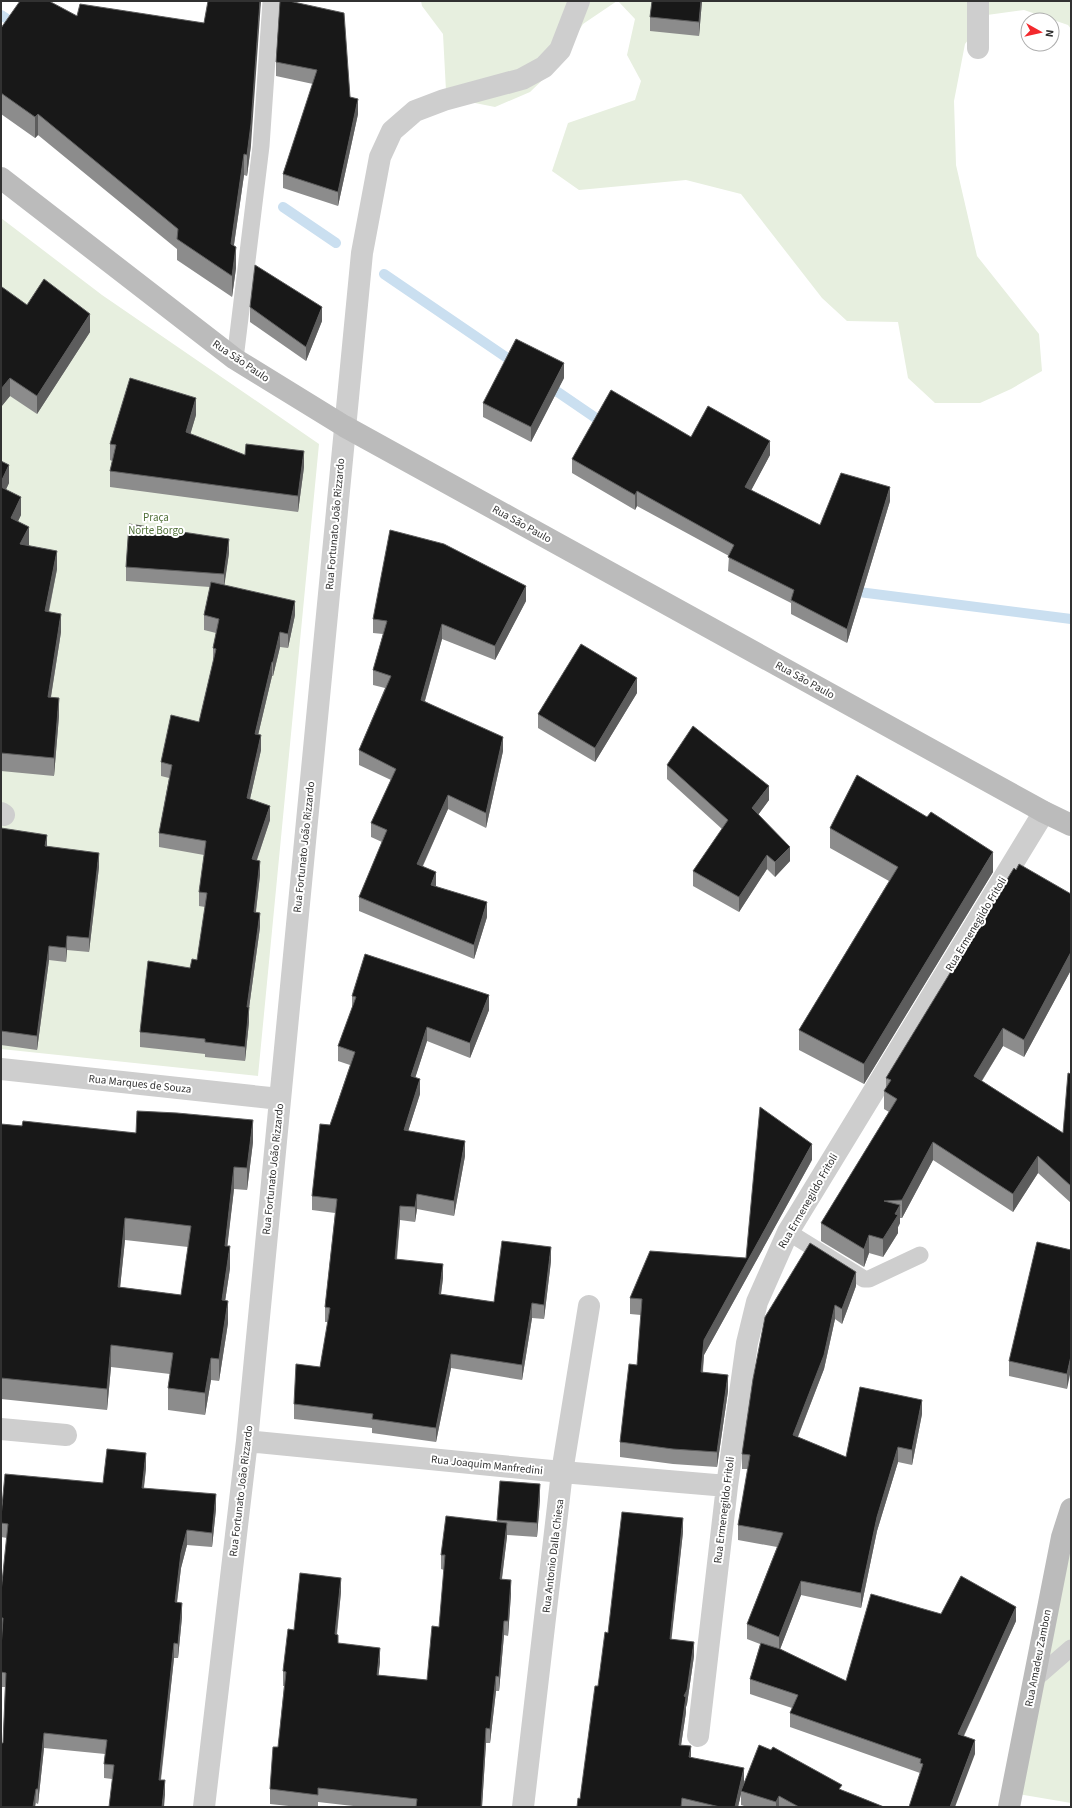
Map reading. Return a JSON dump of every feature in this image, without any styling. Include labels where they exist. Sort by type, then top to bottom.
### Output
[{"type":"main road","name":"Rua São Paulo","points":[[1,178],[235,360],[344,426],[1044,812],[1071,825]]},
{"type":"main road","name":"Rua Amadeu Zambon","points":[[1009,1807],[1062,1537],[1071,1509]]},
{"type":"street","name":"Rua Fortunato João Rizzardo","points":[[204,1807],[247,1441],[344,426],[357,321],[362,253],[380,157],[392,131],[415,111],[444,100],[522,78],[544,67],[560,50],[579,1]]},
{"type":"street","points":[[978,1],[978,48]]},
{"type":"street","name":"Rua Ermenegildo Fritoli","points":[[698,1736],[727,1486],[747,1343],[757,1302],[788,1232],[1044,812]]},
{"type":"street","name":"Rua Marques de Souza","points":[[1,1069],[280,1099]]},
{"type":"street","name":"Rua Antonio Dalla Chiesa","points":[[523,1807],[562,1472],[589,1306]]},
{"type":"street","points":[[1,1429],[66,1435]]},
{"type":"street","name":"Rua Joaquim Manfredini","points":[[247,1441],[562,1472],[727,1486]]},
{"type":"lane","points":[[235,360],[261,146],[271,1]]},
{"type":"lane","points":[[788,1232],[864,1279],[869,1279],[920,1255]]},
{"type":"lane","points":[[1034,1680],[1071,1648]]},
{"type":"green space","points":[[421,1],[617,1],[583,24],[556,67],[530,92],[495,107],[465,101],[446,91],[443,34],[422,6]]},
{"type":"green space","points":[[618,1],[1071,1],[1071,29],[1068,25],[1060,22],[1060,12],[1030,12],[1024,10],[987,15],[965,44],[954,101],[956,165],[977,256],[1039,334],[1042,371],[1011,389],[980,403],[935,403],[908,378],[898,322],[847,321],[822,298],[741,194],[686,180],[579,190],[552,171],[568,123],[635,100],[641,81],[627,55],[635,19]]},
{"type":"green space","name":"Praça Norte Borgo","points":[[1,218],[102,295],[319,444],[258,1076],[1,1049]]},
{"type":"green space","points":[[1071,1534],[1071,1803],[1018,1794]]},
{"type":"building","points":[[20,1],[49,1],[77,16],[80,4],[204,23],[208,1],[260,1],[251,124],[247,155],[244,154],[231,244],[236,247],[232,276],[177,239],[178,229],[38,114],[35,117],[1,93],[1,28]]},
{"type":"building","points":[[280,1],[289,1],[344,13],[350,97],[358,99],[338,192],[283,174],[317,70],[276,62]]},
{"type":"building","points":[[652,1],[701,1],[699,22],[650,17]]},
{"type":"building","points":[[255,265],[322,307],[306,347],[250,307]]},
{"type":"building","points":[[44,279],[90,314],[37,396],[10,378],[1,389],[2,287],[27,305]]},
{"type":"building","points":[[516,339],[564,363],[531,427],[483,403]]},
{"type":"building","points":[[130,378],[196,398],[186,432],[245,455],[246,444],[304,451],[298,496],[110,471],[116,445],[110,444]]},
{"type":"building","points":[[611,390],[691,437],[708,406],[770,441],[745,487],[820,525],[841,473],[890,487],[847,629],[791,600],[794,590],[728,557],[734,545],[637,491],[635,495],[572,459]]},
{"type":"building","points":[[1,461],[9,465],[1,482]]},
{"type":"building","points":[[1,487],[21,497],[11,518],[29,527],[20,544],[57,551],[45,611],[61,614],[48,697],[59,698],[54,758],[1,753]]},
{"type":"building","points":[[129,524],[229,539],[224,574],[126,567]]},
{"type":"building","points":[[390,530],[444,544],[526,586],[495,646],[442,624],[421,700],[503,737],[486,813],[448,795],[417,864],[436,872],[431,885],[487,902],[474,945],[359,897],[387,830],[371,823],[396,769],[359,750],[391,676],[373,670],[387,621],[373,619]]},
{"type":"building","points":[[211,582],[295,601],[288,634],[280,632],[272,662],[255,734],[261,735],[247,798],[270,806],[252,859],[260,861],[254,912],[260,913],[247,1007],[249,1007],[245,1047],[205,1042],[205,1039],[140,1032],[148,961],[190,968],[192,959],[197,960],[207,893],[199,892],[206,841],[159,833],[172,765],[161,762],[171,715],[199,722],[216,649],[213,648],[219,619],[204,615]]},
{"type":"building","points":[[581,644],[637,678],[595,748],[538,714]]},
{"type":"building","points":[[693,726],[769,786],[752,808],[790,847],[775,862],[767,855],[739,897],[693,871],[728,820],[667,765]]},
{"type":"building","points":[[857,775],[927,817],[931,812],[993,852],[864,1064],[799,1030],[898,867],[830,828]]},
{"type":"building","points":[[1,828],[47,835],[45,846],[99,853],[89,938],[67,936],[66,948],[49,946],[37,1036],[1,1031]]},
{"type":"building","points":[[1019,864],[1071,894],[1071,952],[1024,1040],[1003,1028],[974,1076],[1063,1133],[1068,1073],[1071,1074],[1071,1186],[1038,1156],[1013,1194],[933,1142],[902,1200],[884,1201],[900,1205],[895,1214],[898,1215],[883,1239],[869,1235],[864,1249],[821,1223],[897,1099],[884,1091],[891,1080],[886,1078],[1014,868],[1016,870]]},
{"type":"building","points":[[365,954],[489,995],[470,1043],[427,1027],[411,1076],[420,1079],[404,1130],[465,1141],[454,1201],[417,1194],[415,1207],[400,1206],[395,1259],[443,1264],[439,1294],[494,1302],[502,1241],[551,1247],[544,1305],[532,1303],[522,1365],[451,1354],[436,1428],[372,1419],[373,1414],[294,1404],[296,1364],[320,1367],[330,1308],[325,1307],[337,1199],[312,1196],[320,1124],[330,1125],[355,1052],[338,1046],[356,997],[352,996]]},
{"type":"building","points":[[760,1107],[812,1144],[704,1340],[701,1372],[728,1375],[717,1452],[673,1449],[620,1442],[629,1364],[637,1365],[642,1299],[630,1298],[650,1251],[746,1258]]},
{"type":"building","points":[[137,1111],[253,1120],[247,1168],[234,1167],[225,1246],[230,1246],[222,1300],[228,1301],[219,1359],[211,1358],[205,1393],[168,1388],[173,1353],[111,1345],[107,1389],[1,1378],[1,1124],[22,1126],[23,1121],[136,1133]],"holes":[[[125,1218],[191,1226],[181,1295],[118,1287]]]},
{"type":"building","points":[[1037,1242],[1071,1250],[1071,1356],[1067,1374],[1009,1361]]},
{"type":"building","points":[[810,1243],[856,1272],[842,1309],[835,1305],[824,1355],[793,1435],[846,1457],[860,1387],[922,1400],[912,1450],[898,1447],[877,1517],[861,1593],[801,1581],[779,1637],[747,1624],[783,1533],[738,1525],[750,1455],[742,1454],[753,1379],[765,1317]]},
{"type":"building","points":[[107,1449],[146,1453],[142,1488],[216,1494],[212,1533],[187,1530],[181,1553],[175,1602],[182,1603],[178,1644],[174,1643],[159,1780],[165,1780],[162,1807],[109,1807],[114,1765],[104,1764],[107,1740],[44,1733],[38,1789],[36,1789],[33,1807],[1,1807],[1,1743],[3,1743],[6,1673],[1,1672],[3,1618],[1,1618],[1,1592],[8,1524],[1,1523],[5,1474],[103,1483]]},
{"type":"building","points":[[500,1481],[540,1484],[537,1523],[497,1520]]},
{"type":"building","points":[[622,1512],[683,1518],[670,1639],[694,1642],[687,1690],[684,1696],[686,1697],[679,1745],[691,1746],[689,1757],[744,1768],[735,1807],[720,1807],[682,1798],[681,1807],[577,1807],[578,1798],[580,1799],[595,1686],[598,1686],[605,1632],[608,1633]]},
{"type":"building","points":[[446,1516],[507,1523],[500,1579],[511,1580],[508,1621],[504,1621],[499,1677],[496,1676],[490,1729],[486,1728],[481,1807],[416,1807],[417,1799],[318,1788],[318,1795],[270,1789],[273,1747],[278,1747],[286,1672],[283,1671],[288,1629],[294,1630],[300,1573],[341,1578],[335,1634],[338,1635],[338,1643],[380,1648],[377,1675],[427,1680],[432,1626],[439,1627],[445,1555],[441,1555]]},
{"type":"building","points":[[961,1576],[1016,1607],[958,1734],[975,1740],[950,1807],[909,1807],[923,1764],[920,1763],[921,1759],[790,1713],[798,1695],[750,1679],[761,1643],[780,1649],[846,1681],[871,1594],[941,1614]]},
{"type":"building","points":[[759,1745],[771,1750],[773,1747],[842,1785],[839,1789],[884,1807],[799,1807],[779,1796],[776,1802],[741,1791]]},
{"type":"waterway","points":[[1,15],[18,26]]},
{"type":"waterway","points":[[283,207],[336,243]]},
{"type":"waterway","points":[[384,274],[516,364]]},
{"type":"waterway","points":[[546,384],[606,425]]},
{"type":"waterway","points":[[851,591],[1071,619]]}]
